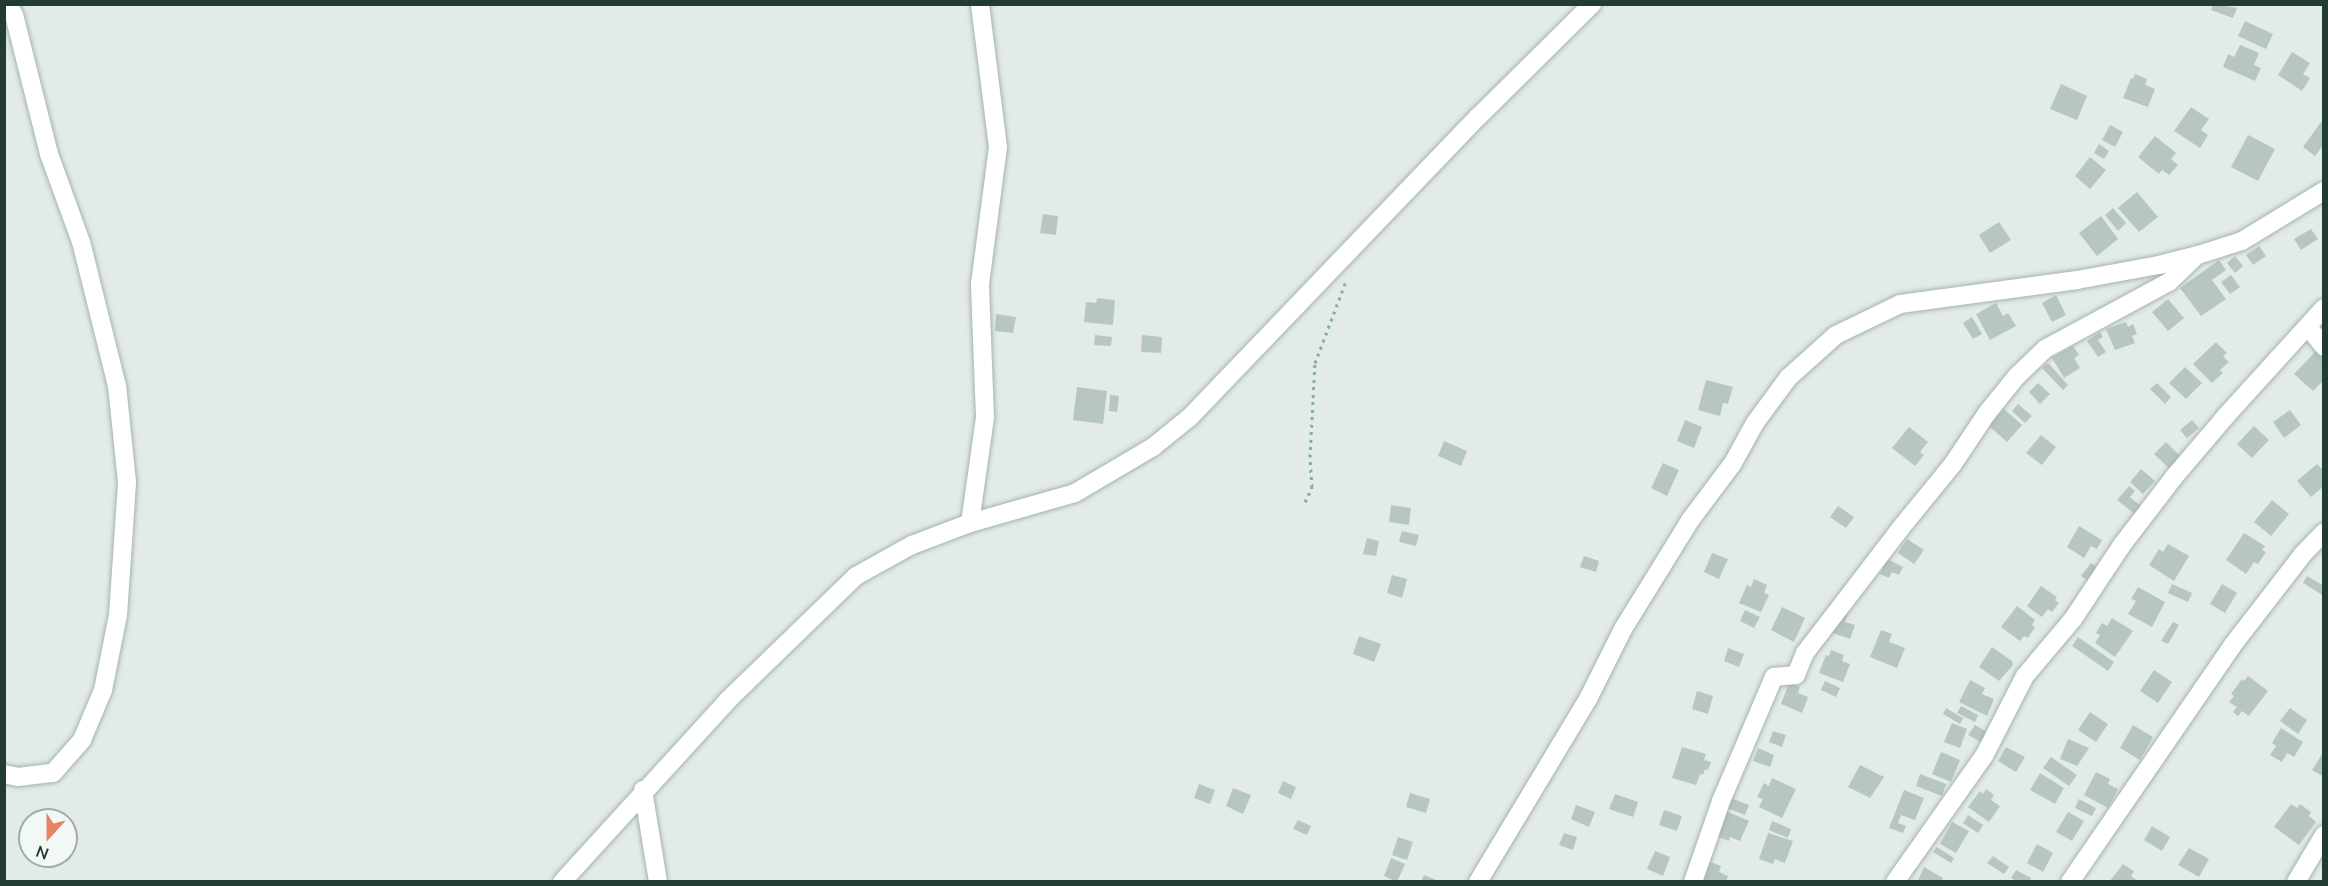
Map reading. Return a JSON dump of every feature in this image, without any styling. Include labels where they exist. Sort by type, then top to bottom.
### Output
[{"type":"street","points":[[4,774],[18,777],[53,772],[82,740],[104,690],[118,615],[127,482],[117,386],[81,242],[49,154],[14,15],[8,4]]},
{"type":"street","points":[[970,523],[985,417],[980,284],[998,147],[980,4]]},
{"type":"street","points":[[562,882],[643,790],[801,627],[856,576],[912,545],[970,523],[1075,494],[1153,447],[1190,417],[1478,117],[1592,4]]},
{"type":"street","points":[[1478,882],[1588,699],[1623,629],[1691,519],[1732,463],[1755,423],[1788,378],[1836,335],[1900,304],[2077,280],[2159,266],[2198,255],[2242,241],[2324,191]]},
{"type":"street","points":[[1693,882],[1721,801],[1774,677],[1796,675],[1812,644],[1953,464],[1994,404],[2017,376],[2044,349],[2169,282],[2198,255]]},
{"type":"street","points":[[1896,882],[1984,756],[2025,676],[2073,619],[2122,545],[2174,477],[2225,417],[2324,308]]},
{"type":"street","points":[[2308,327],[2324,347]]},
{"type":"street","points":[[2070,882],[2232,646],[2302,554],[2324,532]]},
{"type":"street","points":[[643,790],[658,882]]},
{"type":"street","points":[[2296,882],[2324,835]]},
{"type":"path","points":[[1305,502],[1312,487],[1310,449],[1315,363],[1346,280]]},
{"type":"building","points":[[2213,4],[2237,8],[2233,18],[2211,10]]},
{"type":"building","points":[[2245,21],[2273,34],[2266,49],[2238,36]]},
{"type":"building","points":[[2240,45],[2259,53],[2254,65],[2261,68],[2255,81],[2223,67],[2228,54],[2234,57]]},
{"type":"building","points":[[2292,52],[2310,63],[2303,74],[2310,78],[2302,91],[2278,75]]},
{"type":"building","points":[[2135,74],[2147,79],[2145,85],[2155,89],[2148,107],[2123,98]]},
{"type":"building","points":[[2061,84],[2087,96],[2077,120],[2050,109]]},
{"type":"building","points":[[2191,107],[2209,119],[2201,130],[2208,135],[2200,148],[2174,131]]},
{"type":"building","points":[[2321,122],[2324,124],[2324,144],[2315,156],[2303,147]]},
{"type":"building","points":[[2110,125],[2123,132],[2115,147],[2102,140]]},
{"type":"building","points":[[2248,135],[2275,149],[2258,181],[2231,167]]},
{"type":"building","points":[[2155,136],[2176,153],[2171,159],[2178,165],[2169,175],[2162,170],[2159,174],[2138,157]]},
{"type":"building","points":[[2099,144],[2109,151],[2104,159],[2094,153]]},
{"type":"building","points":[[2090,157],[2106,170],[2090,189],[2075,176]]},
{"type":"building","points":[[2137,192],[2158,217],[2139,232],[2118,208]]},
{"type":"building","points":[[2113,208],[2126,223],[2118,231],[2105,215]]},
{"type":"building","points":[[1043,214],[1058,216],[1056,235],[1040,233]]},
{"type":"building","points":[[2101,216],[2118,239],[2097,256],[2079,233]]},
{"type":"building","points":[[1999,222],[2011,240],[1990,253],[1979,235]]},
{"type":"building","points":[[2311,229],[2318,239],[2301,250],[2294,239]]},
{"type":"building","points":[[2259,246],[2266,256],[2253,265],[2246,255]]},
{"type":"building","points":[[2235,256],[2243,266],[2235,273],[2227,263]]},
{"type":"building","points":[[2219,260],[2226,270],[2212,280],[2226,299],[2201,316],[2180,288]]},
{"type":"building","points":[[2231,275],[2240,287],[2230,294],[2221,282]]},
{"type":"building","points":[[2056,295],[2066,315],[2052,322],[2042,303]]},
{"type":"building","points":[[1097,298],[1115,300],[1113,325],[1084,322],[1086,302],[1096,303]]},
{"type":"building","points":[[2168,299],[2184,318],[2168,331],[2152,312]]},
{"type":"building","points":[[1996,303],[2003,316],[2008,313],[2016,326],[1990,340],[1976,314]]},
{"type":"building","points":[[996,314],[1016,317],[1013,333],[995,331]]},
{"type":"building","points":[[1972,317],[1982,334],[1973,339],[1963,323]]},
{"type":"building","points":[[2126,322],[2128,327],[2133,324],[2137,334],[2132,336],[2135,343],[2115,350],[2106,329]]},
{"type":"building","points":[[2100,332],[2103,337],[2098,340],[2106,352],[2098,357],[2087,341]]},
{"type":"building","points":[[1095,335],[1112,337],[1111,346],[1094,345]]},
{"type":"building","points":[[1142,335],[1162,337],[1161,353],[1141,352]]},
{"type":"building","points":[[2216,342],[2227,353],[2223,356],[2229,362],[2220,370],[2223,373],[2212,383],[2193,364]]},
{"type":"building","points":[[2073,346],[2079,355],[2074,358],[2080,368],[2064,378],[2052,358]]},
{"type":"building","points":[[2317,350],[2324,356],[2324,380],[2313,391],[2294,374]]},
{"type":"building","points":[[2048,363],[2068,385],[2063,390],[2042,368]]},
{"type":"building","points":[[2185,367],[2202,383],[2186,399],[2169,383]]},
{"type":"building","points":[[1706,380],[1733,387],[1728,404],[1723,403],[1720,416],[1698,410]]},
{"type":"building","points":[[2038,383],[2050,394],[2040,404],[2029,392]]},
{"type":"building","points":[[2157,383],[2171,397],[2165,404],[2150,389]]},
{"type":"building","points":[[1077,387],[1107,391],[1103,424],[1073,420]]},
{"type":"building","points":[[1110,395],[1119,396],[1117,412],[1109,411]]},
{"type":"building","points":[[2018,404],[2032,416],[2025,423],[2012,411]]},
{"type":"building","points":[[2004,409],[2022,425],[2007,442],[1989,426]]},
{"type":"building","points":[[2290,410],[2301,425],[2284,438],[2273,422]]},
{"type":"building","points":[[1685,420],[1702,427],[1694,448],[1677,441]]},
{"type":"building","points":[[2192,420],[2199,428],[2187,438],[2180,430]]},
{"type":"building","points":[[2254,426],[2269,440],[2252,458],[2237,444]]},
{"type":"building","points":[[1909,427],[1928,442],[1920,452],[1924,455],[1915,466],[1892,448]]},
{"type":"building","points":[[2041,435],[2056,447],[2042,465],[2026,453]]},
{"type":"building","points":[[1444,441],[1467,451],[1461,466],[1438,456]]},
{"type":"building","points":[[2166,442],[2182,458],[2171,470],[2154,454]]},
{"type":"building","points":[[1663,463],[1679,470],[1667,496],[1651,488]]},
{"type":"building","points":[[2317,464],[2324,471],[2324,486],[2311,497],[2297,481]]},
{"type":"building","points":[[2141,469],[2155,481],[2143,494],[2130,482]]},
{"type":"building","points":[[2129,486],[2135,491],[2130,497],[2142,507],[2136,515],[2117,500]]},
{"type":"building","points":[[2272,500],[2289,514],[2271,536],[2254,522]]},
{"type":"building","points":[[1391,505],[1411,508],[1409,525],[1389,522]]},
{"type":"building","points":[[1838,506],[1854,517],[1846,528],[1830,517]]},
{"type":"building","points":[[2079,526],[2102,540],[2097,549],[2091,546],[2084,558],[2067,547]]},
{"type":"building","points":[[1402,531],[1419,535],[1416,546],[1399,542]]},
{"type":"building","points":[[2244,533],[2265,546],[2262,550],[2266,552],[2258,564],[2254,562],[2246,574],[2226,560]]},
{"type":"building","points":[[1367,538],[1379,541],[1376,556],[1363,554]]},
{"type":"building","points":[[1907,539],[1924,550],[1914,564],[1898,553]]},
{"type":"building","points":[[2168,544],[2189,556],[2174,581],[2149,565],[2159,549],[2163,552]]},
{"type":"building","points":[[1712,553],[1728,559],[1719,579],[1704,572]]},
{"type":"building","points":[[1584,556],[1599,561],[1596,572],[1580,567]]},
{"type":"building","points":[[1887,559],[1903,567],[1899,575],[1892,572],[1889,578],[1880,574]]},
{"type":"building","points":[[2091,563],[2101,570],[2091,583],[2081,576]]},
{"type":"building","points":[[1392,575],[1407,579],[1402,598],[1387,593]]},
{"type":"building","points":[[2307,576],[2324,586],[2324,596],[2303,583]]},
{"type":"building","points":[[1754,579],[1767,585],[1764,593],[1769,595],[1761,612],[1739,603],[1747,585],[1751,587]]},
{"type":"building","points":[[2172,584],[2192,593],[2188,602],[2168,593]]},
{"type":"building","points":[[2222,584],[2237,593],[2225,613],[2210,604]]},
{"type":"building","points":[[2041,586],[2057,597],[2055,600],[2059,603],[2052,612],[2048,609],[2042,617],[2027,606]]},
{"type":"building","points":[[2138,587],[2165,602],[2152,627],[2128,614],[2136,601],[2131,599]]},
{"type":"building","points":[[2017,606],[2035,620],[2032,625],[2035,627],[2028,638],[2024,636],[2020,641],[2001,627]]},
{"type":"building","points":[[1782,607],[1805,618],[1794,642],[1771,630]]},
{"type":"building","points":[[1745,610],[1760,617],[1754,628],[1740,621]]},
{"type":"building","points":[[1842,612],[1848,614],[1845,622],[1855,625],[1850,639],[1830,632]]},
{"type":"building","points":[[2112,618],[2133,631],[2115,657],[2095,643],[2100,635],[2096,633],[2102,623],[2107,626]]},
{"type":"building","points":[[2173,622],[2179,625],[2168,644],[2161,641]]},
{"type":"building","points":[[1881,630],[1892,634],[1889,642],[1905,648],[1897,668],[1870,657]]},
{"type":"building","points":[[1359,636],[1381,644],[1374,662],[1353,654]]},
{"type":"building","points":[[2078,637],[2114,662],[2108,671],[2072,646]]},
{"type":"building","points":[[1992,647],[2012,661],[2013,665],[1999,681],[1979,667]]},
{"type":"building","points":[[1728,648],[1744,654],[1739,667],[1724,661]]},
{"type":"building","points":[[1831,650],[1844,655],[1842,661],[1850,664],[1843,682],[1819,673],[1826,655],[1829,656]]},
{"type":"building","points":[[2154,670],[2172,682],[2158,703],[2140,691]]},
{"type":"building","points":[[2248,676],[2268,691],[2249,716],[2242,711],[2238,716],[2233,712],[2237,707],[2229,702],[2234,696],[2231,694],[2242,679],[2244,681]]},
{"type":"building","points":[[1970,680],[1985,688],[1982,694],[1994,699],[1987,716],[1959,702]]},
{"type":"building","points":[[1825,681],[1840,688],[1836,697],[1821,690]]},
{"type":"building","points":[[1789,683],[1800,687],[1798,693],[1808,697],[1802,713],[1781,704]]},
{"type":"building","points":[[1697,691],[1713,696],[1708,714],[1692,709]]},
{"type":"building","points":[[1961,706],[1978,715],[1975,722],[1957,713]]},
{"type":"building","points":[[1946,708],[1963,718],[1960,724],[1943,714]]},
{"type":"building","points":[[2290,708],[2307,720],[2298,734],[2280,721]]},
{"type":"building","points":[[2090,712],[2108,724],[2096,742],[2078,730]]},
{"type":"building","points":[[1952,723],[1967,729],[1960,748],[1944,742]]},
{"type":"building","points":[[1975,725],[1987,732],[1981,742],[1968,735]]},
{"type":"building","points":[[2133,725],[2153,737],[2140,760],[2120,748]]},
{"type":"building","points":[[2281,728],[2303,742],[2294,757],[2287,753],[2282,762],[2270,755],[2276,746],[2272,743]]},
{"type":"building","points":[[1773,731],[1786,735],[1782,747],[1769,742]]},
{"type":"building","points":[[2068,739],[2089,748],[2077,766],[2060,759]]},
{"type":"building","points":[[1682,747],[1706,754],[1704,760],[1711,762],[1708,770],[1705,769],[1703,775],[1700,774],[1696,785],[1672,778]]},
{"type":"building","points":[[2006,747],[2025,757],[2016,772],[1998,761]]},
{"type":"building","points":[[1758,748],[1774,755],[1770,767],[1753,761]]},
{"type":"building","points":[[2324,751],[2324,777],[2312,770]]},
{"type":"building","points":[[1941,752],[1960,760],[1951,782],[1932,774]]},
{"type":"building","points":[[2051,757],[2077,775],[2069,786],[2043,768]]},
{"type":"building","points":[[1860,765],[1884,777],[1870,798],[1848,787]]},
{"type":"building","points":[[2096,772],[2110,779],[2108,784],[2118,789],[2108,808],[2084,795]]},
{"type":"building","points":[[2040,773],[2064,788],[2055,804],[2030,790]]},
{"type":"building","points":[[1920,774],[1946,784],[1942,796],[1916,786]]},
{"type":"building","points":[[1772,778],[1796,789],[1782,818],[1759,807],[1763,799],[1757,797],[1764,783],[1769,786]]},
{"type":"building","points":[[1283,781],[1296,787],[1291,799],[1278,793]]},
{"type":"building","points":[[1199,784],[1215,790],[1210,804],[1194,798]]},
{"type":"building","points":[[1233,788],[1251,795],[1243,814],[1226,806]]},
{"type":"building","points":[[1986,789],[1994,795],[1991,800],[2000,806],[1989,822],[1968,807],[1980,791],[1983,794]]},
{"type":"building","points":[[1904,790],[1924,798],[1915,820],[1901,815],[1898,823],[1906,826],[1903,833],[1889,828]]},
{"type":"building","points":[[1410,793],[1430,799],[1426,813],[1406,807]]},
{"type":"building","points":[[1615,794],[1638,802],[1633,817],[1609,809]]},
{"type":"building","points":[[1728,797],[1749,805],[1745,815],[1724,807]]},
{"type":"building","points":[[2079,799],[2096,808],[2092,816],[2075,808]]},
{"type":"building","points":[[2291,804],[2297,808],[2300,804],[2311,812],[2309,816],[2316,822],[2299,845],[2274,827]]},
{"type":"building","points":[[1576,805],[1595,812],[1589,827],[1571,819]]},
{"type":"building","points":[[1664,810],[1682,816],[1677,831],[1659,825]]},
{"type":"building","points":[[1726,811],[1749,821],[1740,841],[1730,837],[1729,841],[1716,836]]},
{"type":"building","points":[[2068,812],[2084,821],[2072,841],[2056,832]]},
{"type":"building","points":[[1968,815],[1983,825],[1978,833],[1963,823]]},
{"type":"building","points":[[1298,820],[1311,826],[1307,835],[1293,829]]},
{"type":"building","points":[[1772,821],[1791,829],[1788,838],[1769,830]]},
{"type":"building","points":[[1952,822],[1969,831],[1956,853],[1940,844]]},
{"type":"building","points":[[2152,826],[2170,837],[2162,851],[2144,840]]},
{"type":"building","points":[[1564,833],[1577,837],[1573,850],[1559,845]]},
{"type":"building","points":[[1768,833],[1793,841],[1785,863],[1775,859],[1773,864],[1759,859]]},
{"type":"building","points":[[1398,837],[1413,842],[1407,860],[1392,855]]},
{"type":"building","points":[[2037,844],[2053,853],[2043,872],[2027,863]]},
{"type":"building","points":[[1937,847],[1954,858],[1951,863],[1933,852]]},
{"type":"building","points":[[2189,848],[2209,859],[2199,877],[2178,865]]},
{"type":"building","points":[[1655,851],[1670,857],[1663,876],[1647,869]]},
{"type":"building","points":[[1993,856],[2009,867],[2004,874],[1987,863]]},
{"type":"building","points":[[1391,858],[1405,864],[1397,882],[1384,876]]},
{"type":"building","points":[[1708,861],[1721,866],[1719,872],[1728,876],[1726,882],[1698,882]]},
{"type":"building","points":[[2123,864],[2134,871],[2131,876],[2139,882],[2109,882]]},
{"type":"building","points":[[1924,867],[1943,878],[1941,882],[1917,882]]},
{"type":"building","points":[[2016,870],[2031,878],[2029,882],[2018,882],[2011,878]]},
{"type":"building","points":[[1424,875],[1436,880],[1436,882],[1421,882]]}]
